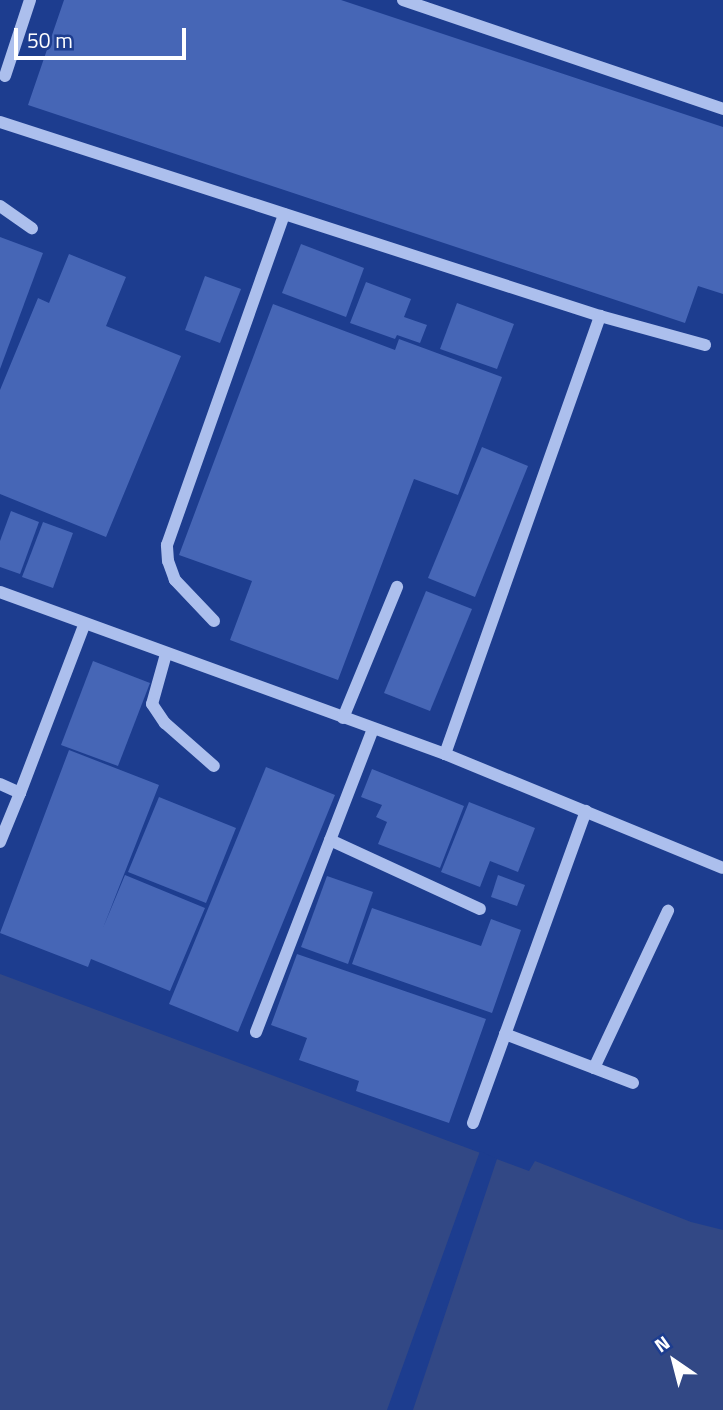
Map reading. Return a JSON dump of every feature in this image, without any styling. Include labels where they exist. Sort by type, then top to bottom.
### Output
[{"type":"street","points":[[5,76],[30,0]]},
{"type":"street","points":[[403,0],[723,109]]},
{"type":"street","points":[[0,122],[600,316],[705,345]]},
{"type":"street","points":[[0,206],[32,229]]},
{"type":"street","points":[[214,621],[175,580],[168,561],[167,545],[284,214]]},
{"type":"street","points":[[445,754],[600,316]]},
{"type":"street","points":[[343,718],[397,587]]},
{"type":"street","points":[[0,592],[84,625],[445,754],[723,867]]},
{"type":"street","points":[[0,842],[84,625]]},
{"type":"street","points":[[166,654],[152,704],[165,723],[214,766]]},
{"type":"street","points":[[256,1032],[373,729]]},
{"type":"street","points":[[0,784],[20,793]]},
{"type":"street","points":[[472,1123],[586,811]]},
{"type":"street","points":[[330,840],[480,909]]},
{"type":"street","points":[[594,1068],[668,911]]},
{"type":"street","points":[[505,1034],[634,1083]]},
{"type":"water","points":[[0,974],[529,1171],[535,1161],[691,1222],[723,1230],[723,1410],[0,1410]]},
{"type":"pier","points":[[480,1151],[497,1159],[413,1410],[387,1410]]},
{"type":"building","points":[[64,0],[341,0],[723,127],[723,294],[698,286],[685,323],[28,105]]},
{"type":"building","points":[[0,237],[43,253],[0,369]]},
{"type":"building","points":[[301,244],[364,268],[346,317],[282,293]]},
{"type":"building","points":[[69,254],[126,277],[106,326],[181,356],[106,537],[0,494],[0,390],[38,298],[49,303]]},
{"type":"building","points":[[205,276],[241,289],[220,343],[185,330]]},
{"type":"building","points":[[366,282],[411,299],[404,317],[427,325],[420,343],[397,335],[395,339],[350,323]]},
{"type":"building","points":[[457,303],[514,324],[497,369],[440,349]]},
{"type":"building","points":[[273,304],[395,350],[399,339],[502,377],[458,495],[414,479],[338,680],[230,640],[252,581],[179,555]]},
{"type":"building","points":[[482,447],[528,466],[475,597],[428,578]]},
{"type":"building","points":[[11,511],[39,522],[20,574],[0,567],[0,541]]},
{"type":"building","points":[[43,522],[73,533],[53,588],[22,577]]},
{"type":"building","points":[[426,591],[472,609],[430,711],[384,693]]},
{"type":"building","points":[[93,661],[150,683],[118,766],[61,745]]},
{"type":"building","points":[[69,750],[159,785],[103,928],[125,875],[205,908],[170,991],[91,959],[88,967],[0,933]]},
{"type":"building","points":[[266,767],[335,795],[238,1032],[169,1004]]},
{"type":"building","points":[[372,769],[464,806],[440,868],[378,844],[387,822],[376,817],[382,805],[361,797]]},
{"type":"building","points":[[159,797],[236,828],[206,903],[128,872]]},
{"type":"building","points":[[469,802],[535,828],[518,872],[490,861],[480,887],[441,872]]},
{"type":"building","points":[[498,875],[525,885],[517,906],[491,897]]},
{"type":"building","points":[[327,876],[373,892],[348,964],[301,947]]},
{"type":"building","points":[[372,908],[481,946],[491,919],[521,930],[492,1013],[352,964]]},
{"type":"building","points":[[297,954],[486,1019],[449,1123],[356,1091],[359,1081],[299,1060],[307,1038],[271,1025]]}]
